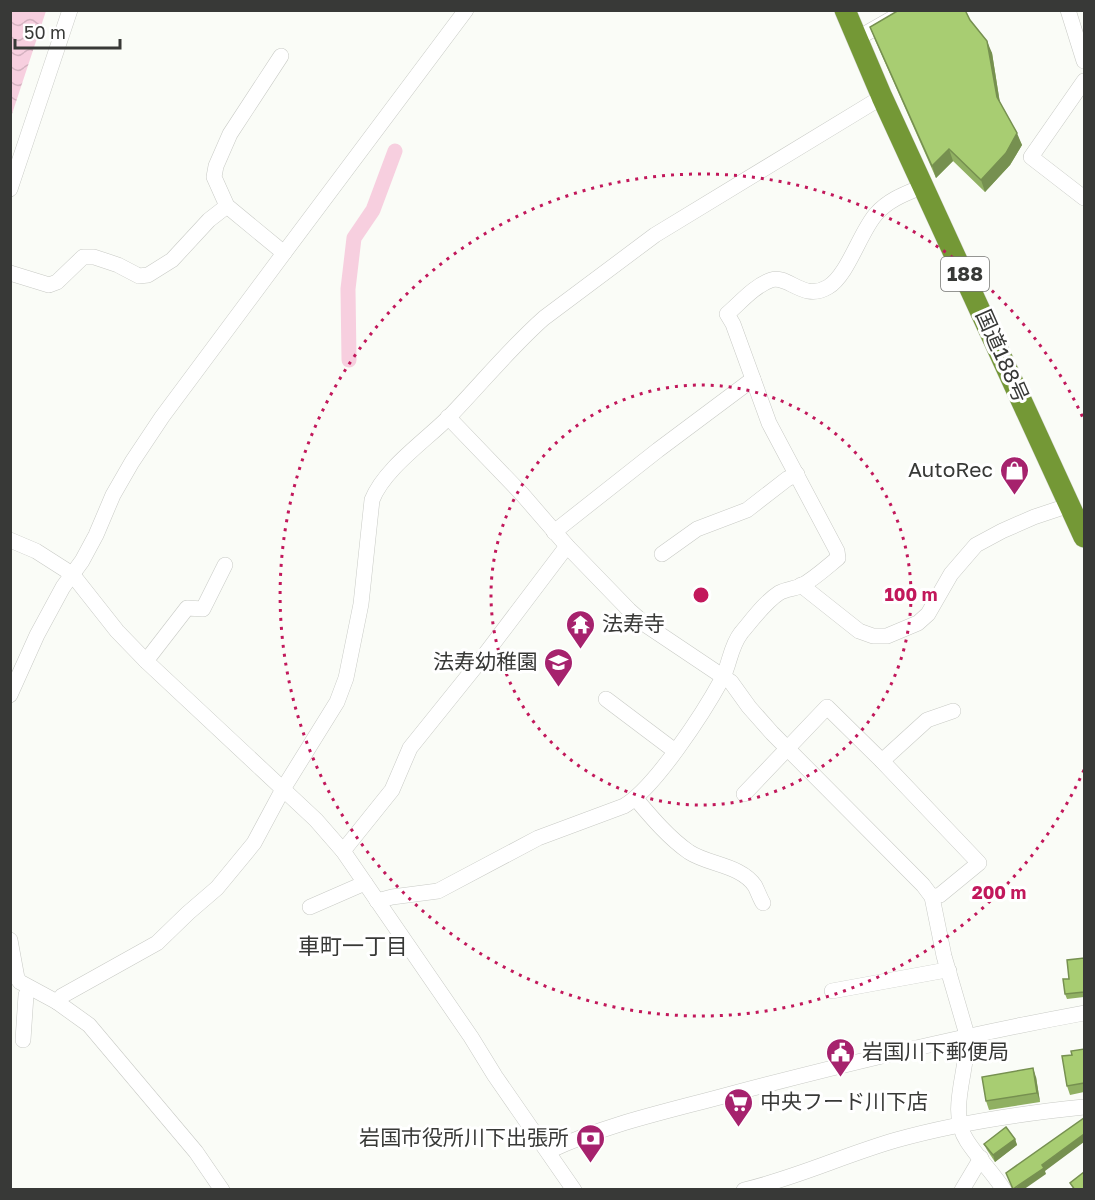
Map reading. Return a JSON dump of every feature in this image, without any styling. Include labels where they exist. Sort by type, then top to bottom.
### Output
[{"type":"highway","name":"国道188号","points":[[845,10],[882,97],[1077,513],[1084,537]]},
{"type":"street","points":[[10,189],[70,10]]},
{"type":"street","points":[[10,695],[37,635],[96,535],[113,495],[132,462],[284,253],[466,10]]},
{"type":"street","points":[[858,38],[907,10]]},
{"type":"street","points":[[1068,10],[1084,62]]},
{"type":"street","points":[[280,56],[230,134],[216,166],[214,177],[227,206],[284,253]]},
{"type":"street","points":[[1083,88],[1031,157],[1084,198]]},
{"type":"street","points":[[57,1002],[62,996],[157,944],[182,918],[217,888],[254,843],[283,789],[337,702],[346,678],[361,604],[372,500],[376,491],[395,468],[544,318],[655,235],[882,97]]},
{"type":"street","points":[[377,901],[438,891],[538,838],[624,806],[636,799],[699,717],[724,676],[733,645],[740,634],[771,599],[781,592],[801,585],[838,558],[837,550],[769,423],[733,324],[727,314],[752,292],[772,279],[783,280],[806,292],[827,287],[839,276],[876,214],[893,200],[924,186]]},
{"type":"street","points":[[10,273],[48,285],[57,282],[83,257],[94,257],[118,265],[139,276],[148,275],[172,260],[209,220],[227,206]]},
{"type":"street","points":[[554,532],[753,379]]},
{"type":"street","points":[[448,417],[629,610],[646,625],[731,682],[749,707],[932,897],[967,1035],[968,1047],[958,1111],[960,1126],[966,1141],[1004,1190]]},
{"type":"street","points":[[662,554],[697,529],[747,510],[797,474]]},
{"type":"street","points":[[801,585],[859,631],[873,636],[887,636],[918,623],[928,614],[951,574],[976,545],[1023,522],[1077,513]]},
{"type":"street","points":[[10,540],[36,551],[72,574],[117,631],[146,661],[316,820],[344,851],[574,1190]]},
{"type":"street","points":[[344,851],[392,790],[410,747],[480,662],[567,546]]},
{"type":"street","points":[[146,661],[188,608],[203,609],[225,565]]},
{"type":"street","points":[[606,699],[675,751]]},
{"type":"street","points":[[744,794],[827,707],[882,760],[979,863],[940,895],[932,897]]},
{"type":"street","points":[[882,760],[927,720],[953,711]]},
{"type":"street","points":[[636,799],[665,831],[688,851],[744,876],[754,885],[763,903]]},
{"type":"street","points":[[310,907],[365,883]]},
{"type":"street","points":[[10,940],[16,978],[26,995],[23,1040]]},
{"type":"street","points":[[832,991],[949,971]]},
{"type":"street","points":[[21,986],[57,1002],[89,1025],[176,1128],[222,1190]]},
{"type":"street","points":[[549,1152],[574,1139],[620,1124],[838,1066],[967,1035],[1084,1013]]},
{"type":"street","points":[[744,1190],[897,1140],[960,1126],[1084,1107]]},
{"type":"street","points":[[962,1190],[981,1158]]},
{"type":"street","points":[[783,1190],[798,1174]]},
{"type":"water","points":[[10,11],[46,11],[11,117]]},
{"type":"building","points":[[899,10],[965,10],[987,41],[997,97],[1017,133],[1006,153],[981,180],[949,149],[932,166],[870,27]]},
{"type":"building","points":[[1084,958],[1084,992],[1065,994],[1063,979],[1069,979],[1067,960]]},
{"type":"building","points":[[1084,1049],[1084,1083],[1067,1086],[1062,1056],[1072,1055],[1071,1051]]},
{"type":"building","points":[[1033,1068],[1037,1093],[986,1101],[982,1077]]},
{"type":"building","points":[[1084,1118],[1084,1134],[1042,1165],[1044,1168],[1013,1189],[1006,1173]]},
{"type":"building","points":[[1006,1127],[1015,1139],[993,1155],[984,1144]]},
{"type":"building","points":[[1084,1172],[1084,1190],[1075,1190],[1070,1183]]},
{"type":"waterway","points":[[349,360],[348,289],[354,238],[373,210],[395,151]]},
{"type":"place","name":"AutoRec","points":[[1014,496]]},
{"type":"place","name":"法寿寺","points":[[581,650]]},
{"type":"place","name":"法寿幼稚園","points":[[559,688]]},
{"type":"place","name":"岩国川下郵便局","points":[[841,1078]]},
{"type":"place","name":"中央フード川下店","points":[[739,1128]]},
{"type":"place","name":"岩国市役所川下出張所","points":[[590,1164]]},
{"type":"district","name":"車町一丁目","points":[[353,946]]}]
